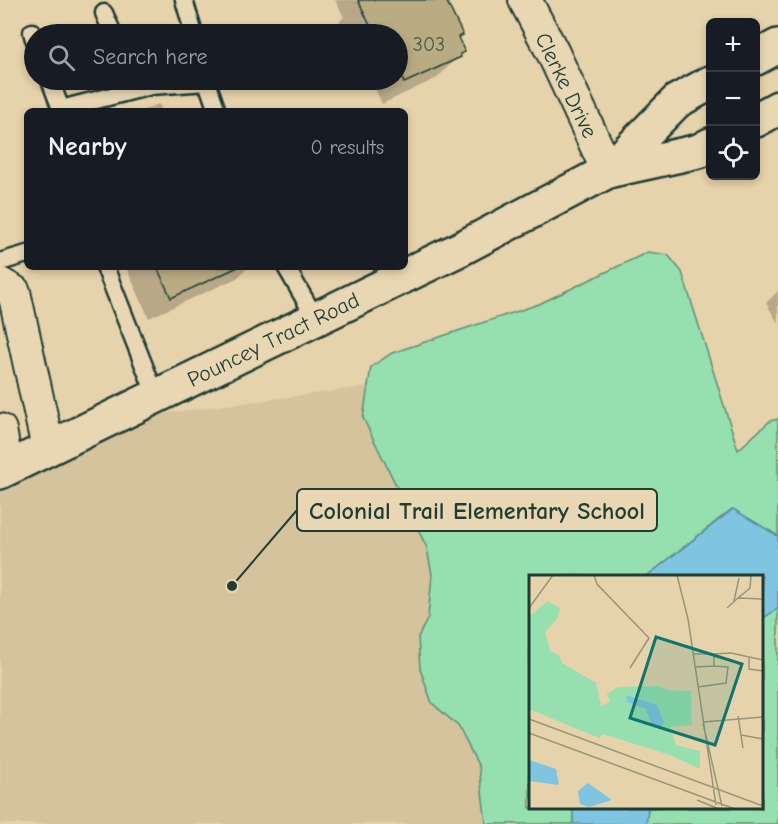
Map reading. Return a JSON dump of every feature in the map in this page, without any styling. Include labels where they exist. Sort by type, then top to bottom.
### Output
[{"type":"main road","points":[[760,56],[778,46]]},
{"type":"main road","name":"Pouncey Tract Road","points":[[608,171],[677,101],[706,86]]},
{"type":"main road","points":[[760,118],[778,108]]},
{"type":"main road","name":"Pouncey Tract Road","points":[[4,470],[460,249],[608,171],[706,148]]},
{"type":"street","name":"Clerke Drive","points":[[525,0],[553,53],[608,171]]},
{"type":"street","points":[[0,284],[14,292],[48,448]]},
{"type":"street","points":[[0,430],[4,470]]},
{"type":"lane","points":[[184,0],[191,24]]},
{"type":"lane","points":[[104,13],[109,24]]},
{"type":"lane","points":[[54,90],[61,108]]},
{"type":"lane","points":[[68,108],[119,90]]},
{"type":"lane","points":[[210,90],[216,108]]},
{"type":"lane","points":[[0,262],[24,255]]},
{"type":"lane","points":[[106,270],[156,396]]},
{"type":"lane","points":[[288,270],[316,319]]},
{"type":"shaded area","points":[[395,383],[509,824],[0,824],[0,471],[48,448],[159,414]]},
{"type":"green space","points":[[648,252],[668,255],[682,272],[738,450],[770,421],[778,419],[778,536],[732,509],[648,575],[529,575],[529,809],[573,809],[573,824],[486,824],[479,767],[458,726],[432,703],[420,669],[418,637],[428,618],[432,575],[427,548],[363,418],[371,367],[392,353],[539,304]]},
{"type":"green space","points":[[778,608],[778,824],[646,824],[648,809],[763,809],[763,618]]},
{"type":"water","points":[[733,509],[778,536],[778,608],[763,618],[763,575],[648,575]]},
{"type":"water","points":[[573,809],[648,809],[646,824],[573,824]]},
{"type":"building","points":[[358,0],[446,0],[463,35],[458,37],[465,52],[460,54],[461,57],[408,81],[408,24],[369,24]]},
{"type":"building","points":[[158,270],[232,270],[171,298]]},
{"type":"place","name":"Colonial Trail Elementary School","points":[[232,586]]}]
